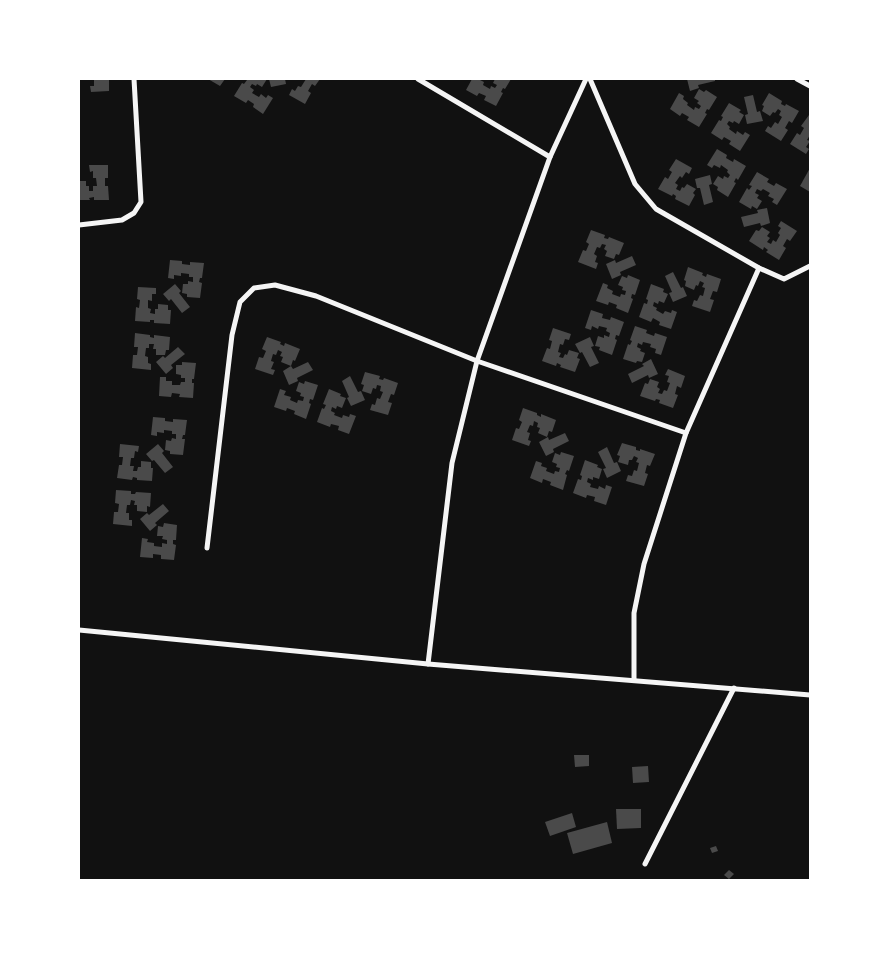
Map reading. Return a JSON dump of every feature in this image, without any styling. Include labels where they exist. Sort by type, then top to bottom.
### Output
[{"type":"street","points":[[79,226],[122,220],[134,213],[141,202],[134,79]]},
{"type":"street","points":[[418,79],[550,157]]},
{"type":"street","points":[[428,664],[452,463],[477,361],[550,157],[586,79]]},
{"type":"street","points":[[590,79],[635,184],[656,209],[759,268],[784,279],[810,266]]},
{"type":"street","points":[[797,79],[810,86]]},
{"type":"street","points":[[634,680],[634,613],[644,564],[686,433],[759,268]]},
{"type":"street","points":[[207,548],[232,335],[240,302],[254,288],[275,285],[316,296],[477,361],[686,433]]},
{"type":"street","points":[[79,630],[428,664],[810,695]]},
{"type":"street","points":[[645,864],[734,688]]},
{"type":"building","points":[[94,79],[109,79],[109,91],[91,92],[90,86],[94,86]]},
{"type":"building","points":[[208,79],[225,79],[220,86]]},
{"type":"building","points":[[244,79],[267,79],[262,87],[252,84],[250,87],[254,90],[252,93],[259,97],[261,94],[266,98],[268,95],[273,98],[263,114],[253,107],[254,104],[248,100],[246,103],[234,96],[242,83],[244,84],[247,80]]},
{"type":"building","points":[[269,79],[285,79],[286,84],[271,87]]},
{"type":"building","points":[[306,79],[320,79],[315,86],[312,84],[308,91],[311,93],[305,104],[289,95],[292,89],[295,91],[298,86],[301,87]]},
{"type":"building","points":[[472,79],[484,82],[483,85],[490,89],[491,86],[495,88],[497,85],[493,83],[495,79],[511,79],[505,89],[503,88],[501,92],[503,93],[496,106],[484,100],[486,96],[479,93],[477,96],[466,90]]},
{"type":"building","points":[[687,79],[715,79],[715,81],[698,85],[699,88],[690,91]]},
{"type":"building","points":[[699,89],[704,92],[706,90],[717,97],[709,110],[707,109],[705,113],[707,114],[699,127],[687,120],[689,117],[682,113],[680,116],[670,109],[679,93],[684,96],[683,99],[688,103],[687,105],[694,110],[695,107],[699,109],[701,106],[697,103],[699,101],[694,98]]},
{"type":"building","points":[[769,93],[782,101],[781,104],[785,106],[786,104],[799,111],[792,123],[789,121],[785,128],[788,130],[781,141],[765,131],[768,126],[771,128],[775,122],[778,124],[782,117],[779,115],[781,111],[778,109],[770,116],[762,111],[764,106],[762,105]]},
{"type":"building","points":[[753,95],[757,112],[760,111],[763,121],[747,124],[745,115],[748,114],[744,97]]},
{"type":"building","points":[[729,103],[741,110],[739,112],[744,115],[739,124],[729,121],[727,124],[730,127],[729,129],[736,134],[737,131],[743,135],[745,132],[750,135],[740,151],[729,144],[731,141],[724,137],[722,140],[711,133],[719,120],[721,121],[723,117],[721,116]]},
{"type":"building","points":[[809,115],[810,135],[807,140],[810,141],[806,147],[809,149],[806,154],[790,144],[797,133],[800,135],[804,128],[801,126]]},
{"type":"building","points":[[717,149],[727,155],[726,158],[733,162],[734,159],[746,166],[738,180],[736,178],[734,182],[736,183],[728,197],[717,190],[718,187],[713,184],[718,176],[723,179],[724,176],[728,178],[730,175],[727,172],[728,170],[721,165],[720,168],[714,165],[712,168],[707,165]]},
{"type":"building","points":[[676,159],[692,168],[689,174],[686,172],[675,183],[678,185],[676,189],[680,191],[687,184],[696,189],[689,206],[675,199],[676,196],[673,194],[672,196],[658,189],[665,177],[668,179],[672,172],[669,170]]},
{"type":"building","points":[[89,165],[108,165],[108,178],[105,178],[105,186],[108,186],[109,200],[94,200],[94,197],[89,198],[90,200],[79,200],[79,181],[86,181],[89,191],[93,191],[93,186],[97,186],[96,178],[93,178],[93,171],[90,172]]},
{"type":"building","points":[[810,168],[810,192],[800,186]]},
{"type":"building","points":[[757,172],[769,179],[767,182],[774,186],[776,183],[787,189],[777,205],[772,202],[774,199],[768,196],[770,193],[763,189],[761,191],[757,189],[755,193],[759,195],[757,198],[762,201],[757,209],[752,206],[751,209],[739,202],[747,188],[749,190],[752,186],[749,185]]},
{"type":"building","points":[[710,175],[712,184],[709,185],[713,202],[704,205],[700,188],[697,188],[695,179]]},
{"type":"building","points":[[767,208],[770,223],[761,226],[760,223],[744,227],[741,217],[758,213],[757,210]]},
{"type":"building","points":[[781,221],[797,231],[790,241],[787,239],[783,246],[786,248],[779,260],[766,252],[768,250],[764,247],[763,250],[749,241],[756,230],[759,231],[762,227],[770,232],[767,236],[770,238],[767,242],[771,244],[773,240],[776,242],[780,235],[778,233],[781,228],[778,226]]},
{"type":"building","points":[[591,230],[605,235],[604,238],[608,239],[609,237],[624,243],[619,255],[616,254],[614,259],[605,256],[607,251],[604,249],[606,245],[602,244],[600,248],[597,247],[594,254],[597,256],[595,262],[598,263],[596,269],[578,262],[583,250],[586,251],[589,244],[586,242]]},
{"type":"building","points":[[632,256],[636,265],[620,272],[621,275],[612,279],[606,264],[615,260],[616,263]]},
{"type":"building","points":[[170,260],[182,261],[182,264],[190,265],[190,262],[204,263],[202,278],[200,278],[199,282],[202,283],[200,298],[187,297],[187,294],[182,293],[183,284],[188,284],[188,281],[193,282],[193,277],[189,277],[189,274],[181,273],[181,276],[174,275],[174,279],[168,278]]},
{"type":"building","points":[[688,267],[703,273],[702,275],[706,277],[707,274],[721,279],[717,292],[713,291],[710,299],[714,300],[710,312],[692,306],[694,300],[697,301],[700,295],[703,296],[705,288],[702,287],[704,283],[700,281],[694,290],[685,286],[686,281],[684,280]]},
{"type":"building","points":[[673,272],[687,296],[673,302],[669,293],[672,292],[665,276]]},
{"type":"building","points":[[628,275],[640,280],[635,295],[632,294],[631,298],[633,299],[628,313],[616,308],[617,305],[609,302],[608,305],[596,301],[603,283],[608,285],[607,288],[613,291],[612,294],[620,297],[621,294],[625,295],[626,291],[622,290],[623,287],[618,285],[622,276],[627,278]]},
{"type":"building","points":[[175,284],[181,291],[179,293],[190,307],[182,313],[171,299],[169,301],[163,294]]},
{"type":"building","points":[[651,284],[664,289],[663,292],[668,294],[664,303],[659,301],[658,304],[654,302],[653,306],[657,308],[656,310],[663,314],[665,311],[671,313],[672,310],[677,312],[671,329],[659,325],[660,322],[653,318],[651,322],[639,317],[644,303],[647,304],[648,300],[646,299]]},
{"type":"building","points":[[138,287],[156,288],[156,294],[152,294],[152,301],[148,300],[148,308],[151,309],[150,313],[155,314],[158,304],[168,305],[168,310],[171,310],[170,324],[154,323],[154,320],[150,320],[150,322],[135,321],[136,307],[139,308],[140,300],[137,299]]},
{"type":"building","points":[[591,310],[603,314],[602,318],[610,320],[611,317],[624,322],[619,336],[616,335],[615,339],[617,340],[612,355],[599,350],[600,347],[595,346],[598,336],[604,338],[604,335],[609,337],[610,333],[606,331],[607,328],[599,326],[598,329],[592,326],[591,330],[585,328]]},
{"type":"building","points":[[635,326],[647,330],[646,333],[654,336],[655,333],[667,337],[661,355],[655,353],[656,349],[650,347],[651,344],[643,342],[642,345],[638,343],[637,347],[645,353],[642,362],[637,361],[636,363],[623,359],[628,344],[630,345],[632,341],[630,340]]},
{"type":"building","points":[[553,328],[571,334],[569,340],[565,339],[563,345],[560,344],[558,352],[561,353],[559,357],[563,358],[569,350],[579,353],[577,358],[580,359],[575,372],[560,367],[561,365],[557,363],[556,366],[542,361],[547,348],[550,349],[552,341],[549,340]]},
{"type":"building","points":[[135,333],[150,335],[150,337],[154,338],[154,335],[170,337],[169,350],[166,350],[165,355],[156,355],[156,349],[153,349],[154,344],[149,344],[149,348],[146,348],[145,356],[148,357],[148,363],[151,364],[151,370],[132,368],[133,355],[137,355],[138,347],[134,347]]},
{"type":"building","points":[[267,337],[281,342],[280,344],[284,346],[285,343],[300,349],[291,366],[281,362],[283,357],[280,356],[282,352],[278,350],[276,355],[273,354],[271,361],[274,362],[271,369],[275,370],[273,375],[255,369],[259,357],[263,358],[266,351],[262,349]]},
{"type":"building","points":[[590,337],[594,346],[591,347],[599,363],[590,367],[575,344]]},
{"type":"building","points":[[178,347],[185,354],[171,365],[173,368],[166,374],[156,362],[163,356],[165,358]]},
{"type":"building","points":[[651,359],[658,374],[649,378],[648,375],[632,383],[628,374],[644,366],[642,364]]},
{"type":"building","points":[[182,362],[196,363],[194,379],[192,379],[192,383],[194,383],[193,398],[179,397],[180,394],[172,393],[171,397],[159,396],[160,377],[166,377],[166,381],[172,381],[172,385],[180,385],[181,382],[185,382],[185,378],[181,378],[181,375],[176,374],[176,365],[182,365]]},
{"type":"building","points":[[308,362],[313,370],[297,378],[298,381],[289,385],[283,371],[291,366],[293,369]]},
{"type":"building","points":[[668,369],[685,376],[681,388],[677,386],[675,394],[678,395],[673,408],[659,403],[660,400],[656,399],[655,401],[640,396],[645,383],[648,384],[650,379],[659,382],[657,387],[660,389],[658,393],[662,394],[664,390],[667,391],[670,383],[667,382],[669,376],[665,375]]},
{"type":"building","points":[[365,372],[380,376],[379,379],[383,380],[384,378],[398,383],[394,395],[391,394],[388,402],[392,403],[388,415],[370,410],[372,404],[375,405],[377,398],[380,399],[383,392],[380,391],[381,386],[377,385],[376,389],[373,388],[371,394],[362,391],[364,385],[361,384]]},
{"type":"building","points":[[350,376],[358,392],[361,391],[365,400],[351,406],[342,381]]},
{"type":"building","points":[[305,381],[318,385],[313,400],[310,399],[309,403],[311,404],[306,419],[294,414],[295,411],[287,408],[286,411],[274,407],[280,389],[286,391],[284,395],[291,397],[290,400],[297,403],[298,400],[303,401],[304,397],[300,396],[301,393],[296,391],[299,382],[304,384]]},
{"type":"building","points":[[329,389],[346,398],[342,408],[337,406],[336,409],[332,407],[331,411],[335,413],[334,415],[342,418],[343,415],[349,417],[350,414],[356,416],[349,434],[338,430],[339,426],[331,424],[330,427],[317,422],[322,408],[324,409],[326,405],[323,404]]},
{"type":"building","points":[[523,408],[537,413],[541,417],[541,414],[556,420],[552,432],[549,431],[547,437],[538,433],[540,428],[537,427],[538,423],[534,421],[533,426],[530,425],[527,432],[530,433],[528,440],[531,441],[529,446],[512,440],[516,428],[519,429],[522,422],[519,420]]},
{"type":"building","points":[[153,417],[165,418],[165,421],[173,422],[173,419],[187,420],[185,435],[183,435],[182,439],[185,439],[183,455],[170,454],[170,451],[165,450],[166,440],[176,439],[176,434],[172,434],[172,431],[164,430],[164,433],[157,432],[157,436],[151,435]]},
{"type":"building","points":[[565,433],[569,441],[553,449],[554,452],[546,456],[539,442],[548,437],[549,440]]},
{"type":"building","points":[[622,443],[636,447],[636,450],[640,451],[640,449],[655,454],[650,466],[647,465],[645,473],[648,474],[644,486],[626,481],[628,475],[632,476],[634,470],[637,471],[639,463],[636,462],[638,458],[634,456],[632,460],[629,460],[628,465],[618,462],[620,456],[617,455]]},
{"type":"building","points":[[120,444],[139,446],[138,452],[135,451],[134,458],[131,458],[130,466],[134,466],[133,471],[137,471],[138,467],[141,467],[141,461],[151,462],[151,468],[153,468],[152,481],[137,480],[137,478],[133,477],[132,480],[117,478],[119,465],[122,465],[123,457],[119,457]]},
{"type":"building","points":[[158,444],[164,451],[162,453],[173,467],[165,473],[146,454]]},
{"type":"building","points":[[607,447],[614,463],[617,462],[621,471],[607,478],[603,469],[606,468],[598,452]]},
{"type":"building","points":[[561,452],[574,456],[569,471],[567,470],[565,474],[567,475],[563,490],[550,485],[551,482],[543,479],[542,483],[530,478],[536,461],[542,463],[541,466],[547,468],[546,471],[554,474],[555,471],[559,472],[560,468],[556,467],[557,464],[552,462],[555,453],[560,455]]},
{"type":"building","points":[[585,460],[598,465],[597,467],[602,469],[599,479],[593,477],[593,480],[588,478],[587,482],[591,484],[590,487],[598,489],[599,486],[605,489],[606,485],[612,487],[606,505],[594,501],[595,497],[587,495],[586,498],[573,493],[578,479],[581,480],[582,476],[580,475]]},
{"type":"building","points":[[116,490],[131,491],[131,494],[136,492],[151,493],[150,507],[147,506],[147,512],[137,511],[137,505],[134,505],[135,501],[131,500],[130,505],[127,505],[126,513],[129,513],[129,520],[132,520],[132,526],[113,524],[114,512],[118,512],[119,504],[115,503]]},
{"type":"building","points":[[163,504],[169,511],[155,523],[157,525],[150,531],[140,519],[147,513],[149,515]]},
{"type":"building","points":[[164,523],[177,525],[176,540],[173,540],[173,544],[176,545],[174,560],[161,559],[161,555],[153,554],[153,558],[140,557],[142,538],[148,539],[147,542],[154,543],[154,546],[162,547],[162,543],[167,544],[167,540],[162,539],[163,536],[157,536],[158,526],[163,527]]},
{"type":"building","points":[[574,755],[589,755],[589,766],[575,767]]},
{"type":"building","points":[[648,766],[649,782],[633,783],[632,767]]},
{"type":"building","points":[[616,809],[641,809],[641,828],[617,829]]},
{"type":"building","points":[[572,813],[576,827],[550,836],[545,822]]},
{"type":"building","points":[[607,822],[612,843],[573,854],[567,833]]},
{"type":"building","points":[[716,846],[718,851],[712,853],[710,848]]},
{"type":"building","points":[[729,870],[734,874],[729,879],[724,875]]}]
